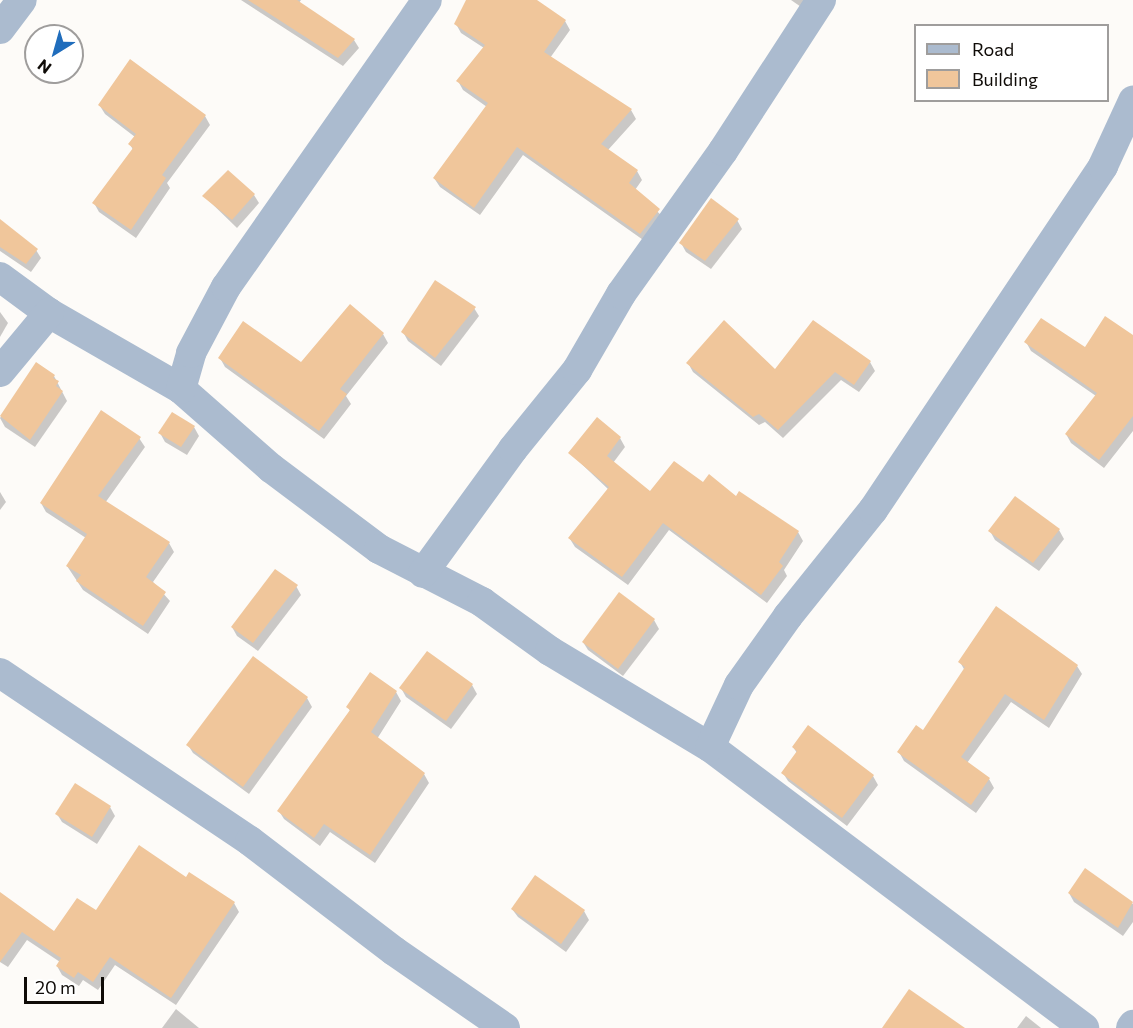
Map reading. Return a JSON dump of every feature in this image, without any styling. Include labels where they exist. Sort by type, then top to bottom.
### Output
[{"type":"street","points":[[0,29],[22,0]]},
{"type":"street","points":[[181,389],[190,353],[226,287],[427,0]]},
{"type":"street","points":[[423,573],[513,450],[578,370],[621,294],[723,151],[821,0]]},
{"type":"street","points":[[710,747],[740,685],[788,616],[873,510],[1102,166],[1133,101]]},
{"type":"street","points":[[0,277],[48,313],[181,389],[271,468],[379,549],[482,602],[550,651],[710,747],[1084,1028]]},
{"type":"street","points":[[0,372],[48,313]]},
{"type":"street","points":[[0,674],[250,841],[394,951],[505,1028]]},
{"type":"building","points":[[248,0],[297,0],[355,39],[338,58]]},
{"type":"building","points":[[466,0],[537,0],[566,20],[544,52],[632,109],[601,144],[638,170],[629,183],[660,209],[640,234],[517,147],[474,208],[433,178],[488,103],[456,81],[485,45],[454,24]]},
{"type":"building","points":[[130,59],[206,115],[162,175],[166,178],[131,230],[92,203],[133,148],[128,144],[136,134],[98,105]]},
{"type":"building","points":[[228,170],[255,194],[232,220],[202,196]]},
{"type":"building","points":[[711,198],[739,219],[705,261],[679,243]]},
{"type":"building","points":[[0,219],[38,249],[26,264],[0,247]]},
{"type":"building","points":[[435,280],[476,307],[435,358],[401,332]]},
{"type":"building","points":[[350,304],[384,333],[340,389],[347,394],[319,431],[218,358],[243,321],[301,362]]},
{"type":"building","points":[[1105,316],[1133,335],[1133,416],[1099,460],[1065,434],[1097,393],[1024,342],[1041,318],[1085,347]]},
{"type":"building","points":[[724,320],[775,369],[813,320],[871,361],[854,385],[835,372],[778,430],[759,414],[753,417],[686,363]]},
{"type":"building","points":[[36,362],[55,375],[53,378],[59,381],[56,386],[63,391],[30,440],[0,416]]},
{"type":"building","points":[[101,410],[141,437],[98,496],[170,542],[146,577],[166,592],[143,626],[76,581],[81,575],[66,566],[87,534],[40,503]]},
{"type":"building","points":[[172,412],[195,426],[181,447],[158,433]]},
{"type":"building","points":[[597,417],[621,437],[607,456],[650,491],[674,461],[703,482],[709,474],[736,496],[739,491],[799,531],[779,562],[783,566],[761,595],[663,523],[622,577],[568,538],[609,487],[568,453]]},
{"type":"building","points":[[1015,496],[1060,529],[1033,563],[988,531]]},
{"type":"building","points":[[275,569],[298,585],[253,643],[231,627]]},
{"type":"building","points":[[619,592],[655,619],[618,669],[582,642]]},
{"type":"building","points":[[996,606],[1078,665],[1044,720],[1005,694],[961,757],[990,778],[971,805],[897,752],[916,725],[923,730],[965,667],[958,662]]},
{"type":"building","points":[[427,651],[473,684],[446,721],[399,688]]},
{"type":"building","points":[[253,656],[308,697],[243,787],[186,745]]},
{"type":"building","points":[[370,672],[397,691],[371,732],[425,773],[370,855],[324,824],[314,838],[277,811],[350,710],[346,707]]},
{"type":"building","points":[[808,725],[874,775],[842,818],[781,773],[797,751],[792,747]]},
{"type":"building","points":[[75,783],[111,806],[92,837],[55,814]]},
{"type":"building","points":[[139,845],[186,877],[189,872],[235,902],[171,998],[110,957],[93,982],[78,972],[74,978],[56,966],[61,958],[22,932],[0,962],[0,892],[54,931],[77,898],[96,910]]},
{"type":"building","points":[[1085,868],[1133,902],[1118,928],[1068,893]]},
{"type":"building","points":[[535,875],[585,910],[561,944],[511,909]]},
{"type":"building","points":[[909,989],[965,1028],[882,1028]]}]
